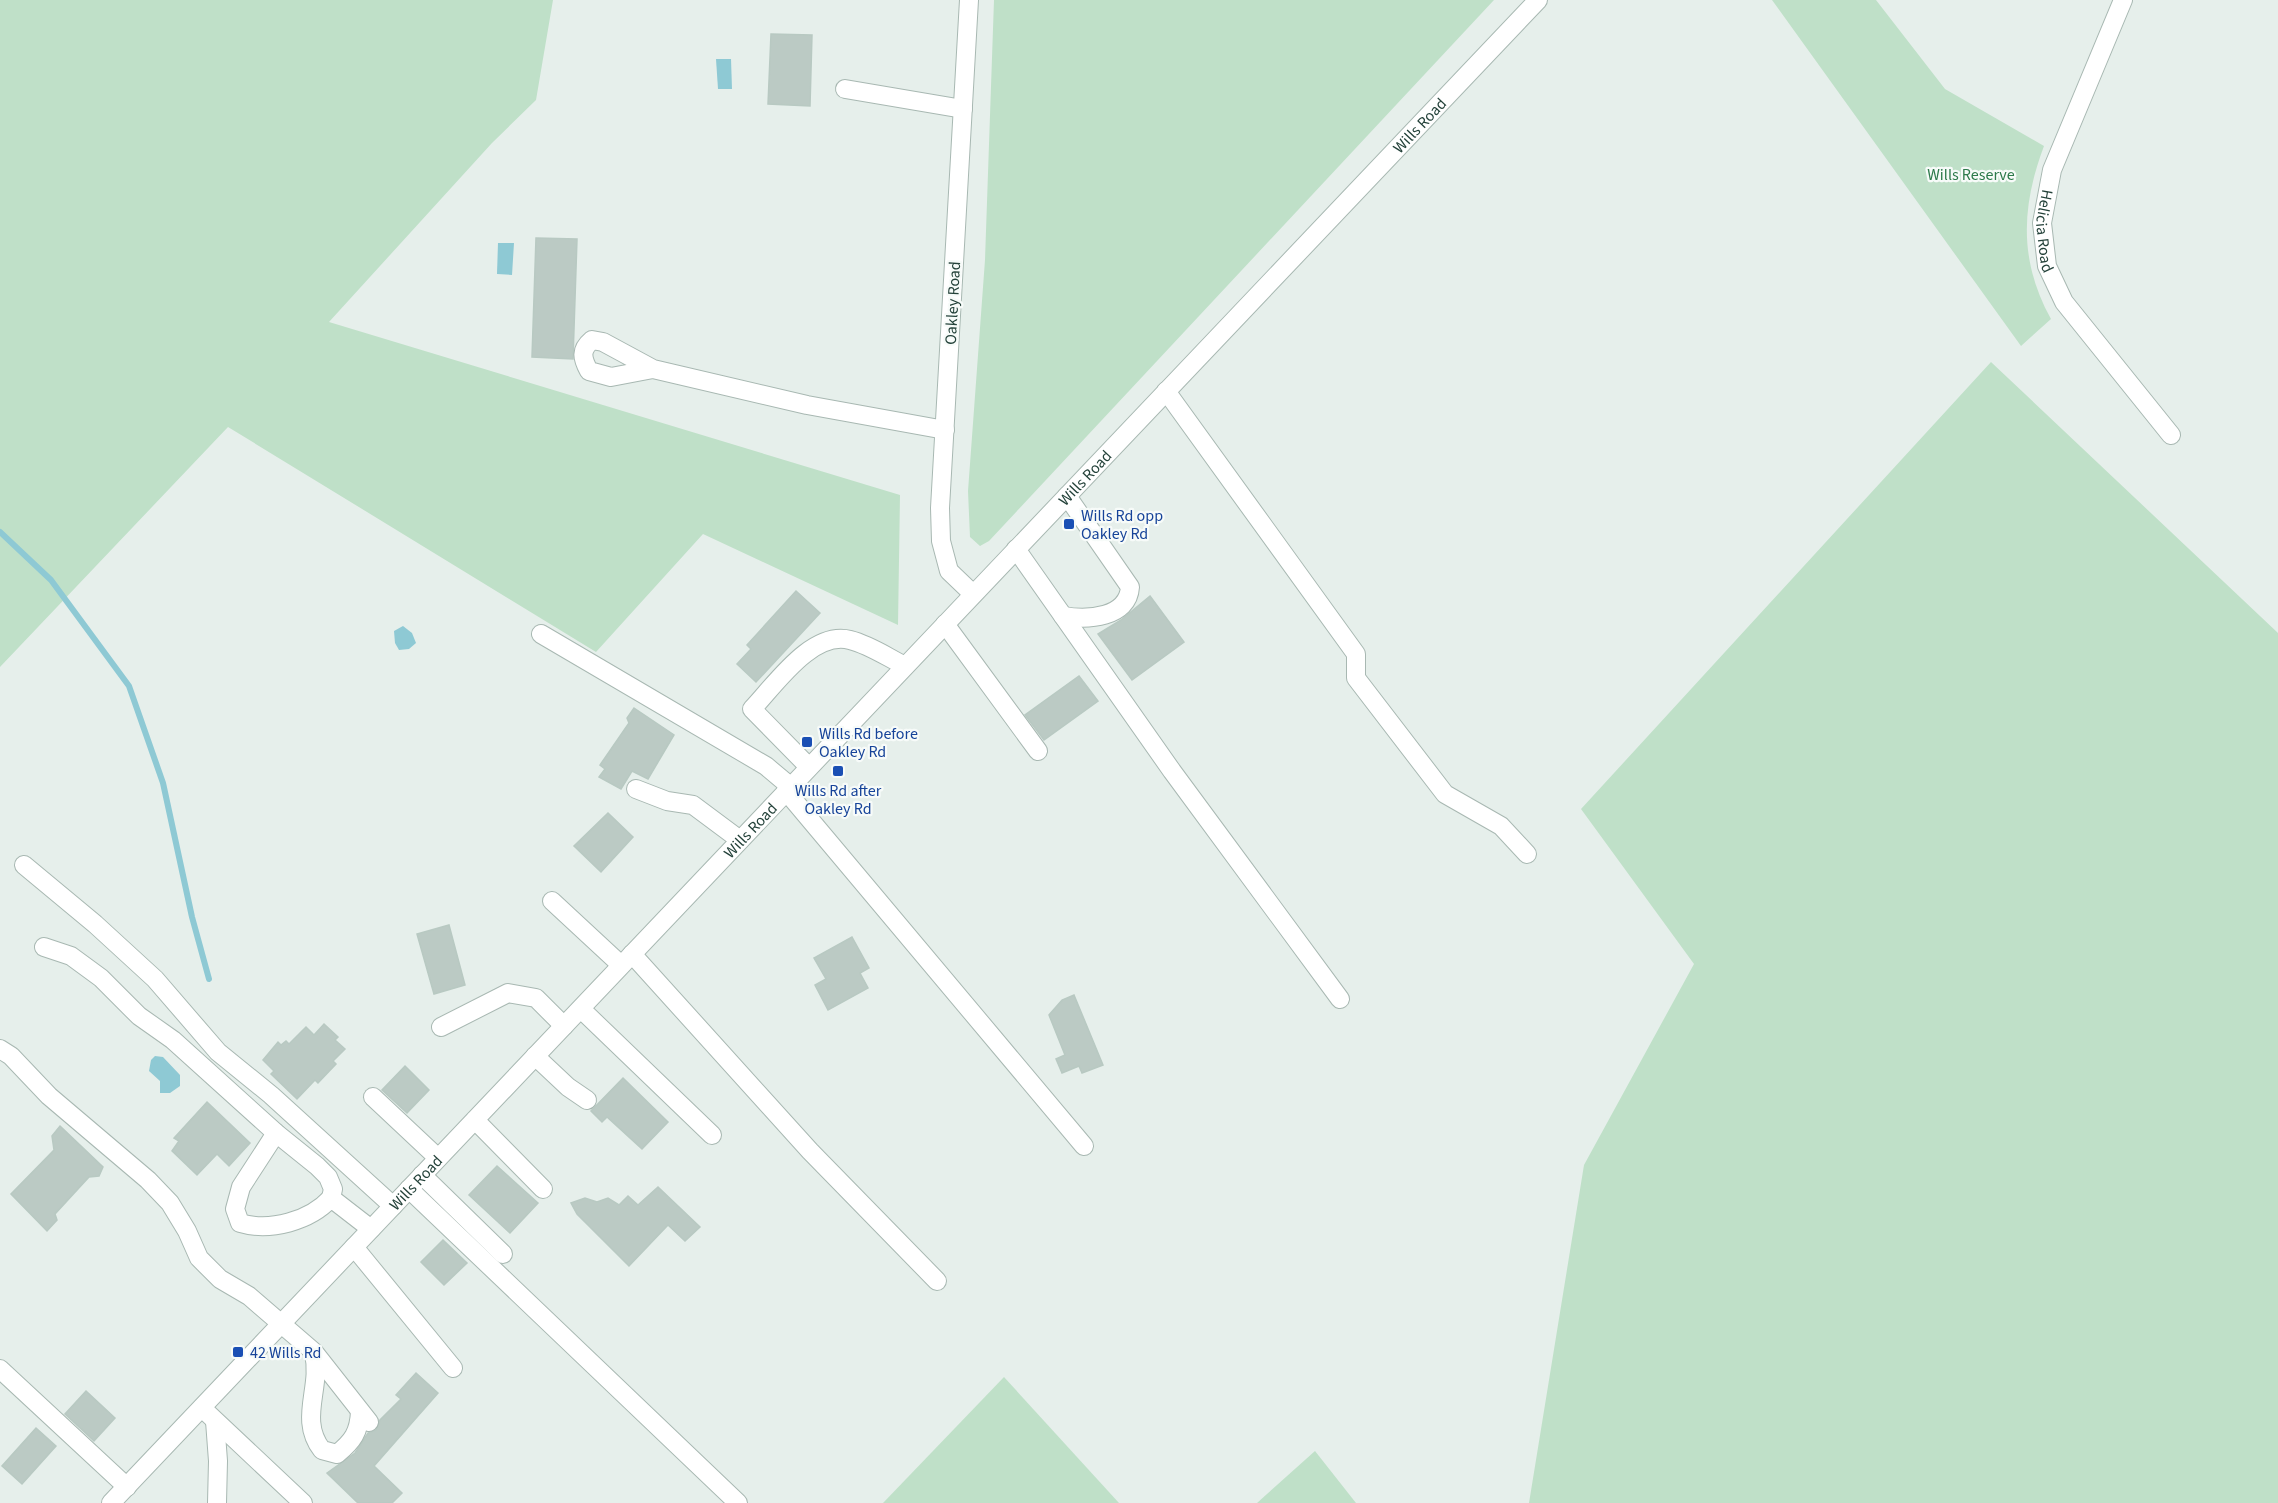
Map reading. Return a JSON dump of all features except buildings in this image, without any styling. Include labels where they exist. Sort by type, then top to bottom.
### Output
[{"type":"street","name":"Oakley Road","points":[[969,0],[941,541],[949,571],[973,594]]},
{"type":"street","name":"Wills Road","points":[[111,1503],[1538,0]]},
{"type":"street","name":"Helicia Road","points":[[2122,0],[2052,170],[2042,224],[2047,266],[2064,302],[2171,435]]},
{"type":"street","points":[[845,88],[963,109]]},
{"type":"street","points":[[653,369],[807,405],[945,430]]},
{"type":"street","points":[[1166,391],[1356,654],[1356,678],[1445,794],[1501,826],[1527,854]]},
{"type":"street","points":[[1063,616],[1090,618],[1113,611],[1123,606],[1129,598],[1130,587],[1066,496]]},
{"type":"street","points":[[1016,549],[1172,771],[1340,999]]},
{"type":"street","points":[[945,624],[1038,751]]},
{"type":"street","points":[[541,634],[766,766],[788,789],[1084,1146]]},
{"type":"street","points":[[809,767],[752,710],[807,651],[821,642],[837,638],[849,639],[870,647],[905,666]]},
{"type":"street","points":[[636,789],[667,801],[693,805],[740,840]]},
{"type":"street","points":[[24,865],[95,924],[155,979],[218,1052],[271,1095],[393,1206]]},
{"type":"street","points":[[552,901],[626,960],[937,1281]]},
{"type":"street","points":[[44,947],[71,956],[101,978],[139,1016],[173,1040],[328,1177],[333,1189],[331,1198],[322,1208],[302,1218],[273,1226],[249,1226],[240,1223],[235,1209],[241,1188],[276,1133]]},
{"type":"street","points":[[441,1027],[508,993],[520,993],[536,998],[564,1026]]},
{"type":"street","points":[[580,1009],[712,1135]]},
{"type":"street","points":[[0,1049],[11,1056],[49,1096],[148,1180],[170,1203],[187,1231],[199,1258],[220,1279],[249,1296],[314,1352],[364,1417],[350,1444],[337,1454],[322,1450],[309,1428],[318,1370],[314,1352]]},
{"type":"street","points":[[535,1056],[568,1087],[587,1100]]},
{"type":"street","points":[[374,1097],[438,1158]]},
{"type":"street","points":[[475,1120],[543,1189]]},
{"type":"street","points":[[422,1175],[503,1254]]},
{"type":"street","points":[[409,1189],[738,1503]]},
{"type":"street","points":[[331,1198],[371,1229]]},
{"type":"street","points":[[354,1247],[453,1368]]},
{"type":"street","points":[[0,1369],[127,1487]]},
{"type":"street","points":[[202,1408],[303,1503]]},
{"type":"street","points":[[215,1421],[218,1461],[217,1503]]},
{"type":"green space","points":[[0,0],[553,0],[536,100],[492,143],[329,322],[900,495],[898,625],[703,534],[596,652],[228,427],[0,667]]},
{"type":"green space","points":[[994,0],[1494,0],[989,541],[980,546],[970,537],[968,491],[985,260]]},
{"type":"green space","name":"Wills Reserve","points":[[1772,0],[1876,0],[1945,89],[2044,146],[2031,191],[2027,234],[2033,276],[2051,319],[2021,346]]},
{"type":"green space","points":[[1991,362],[2278,633],[2278,1503],[1529,1503],[1584,1165],[1694,964],[1581,809]]},
{"type":"green space","points":[[1004,1377],[1119,1503],[883,1503]]},
{"type":"green space","points":[[1315,1451],[1356,1503],[1257,1503]]},
{"type":"water","points":[[716,59],[731,59],[732,89],[718,89]]},
{"type":"water","points":[[498,243],[514,243],[512,275],[497,274]]},
{"type":"water","points":[[403,626],[412,633],[416,643],[409,649],[399,650],[395,643],[394,631]]},
{"type":"water","points":[[155,1056],[163,1057],[180,1075],[180,1086],[170,1093],[160,1093],[160,1081],[149,1071],[151,1060]]},
{"type":"waterway","points":[[0,532],[51,580],[129,686],[163,783],[192,917],[209,979]]},
{"type":"place","name":"Wills Rd opp Oakley Rd","points":[[1069,524]]},
{"type":"place","name":"Wills Rd before Oakley Rd","points":[[807,742]]},
{"type":"place","name":"Wills Rd after Oakley Rd","points":[[838,771]]},
{"type":"place","name":"42 Wills Rd","points":[[238,1352]]}]
